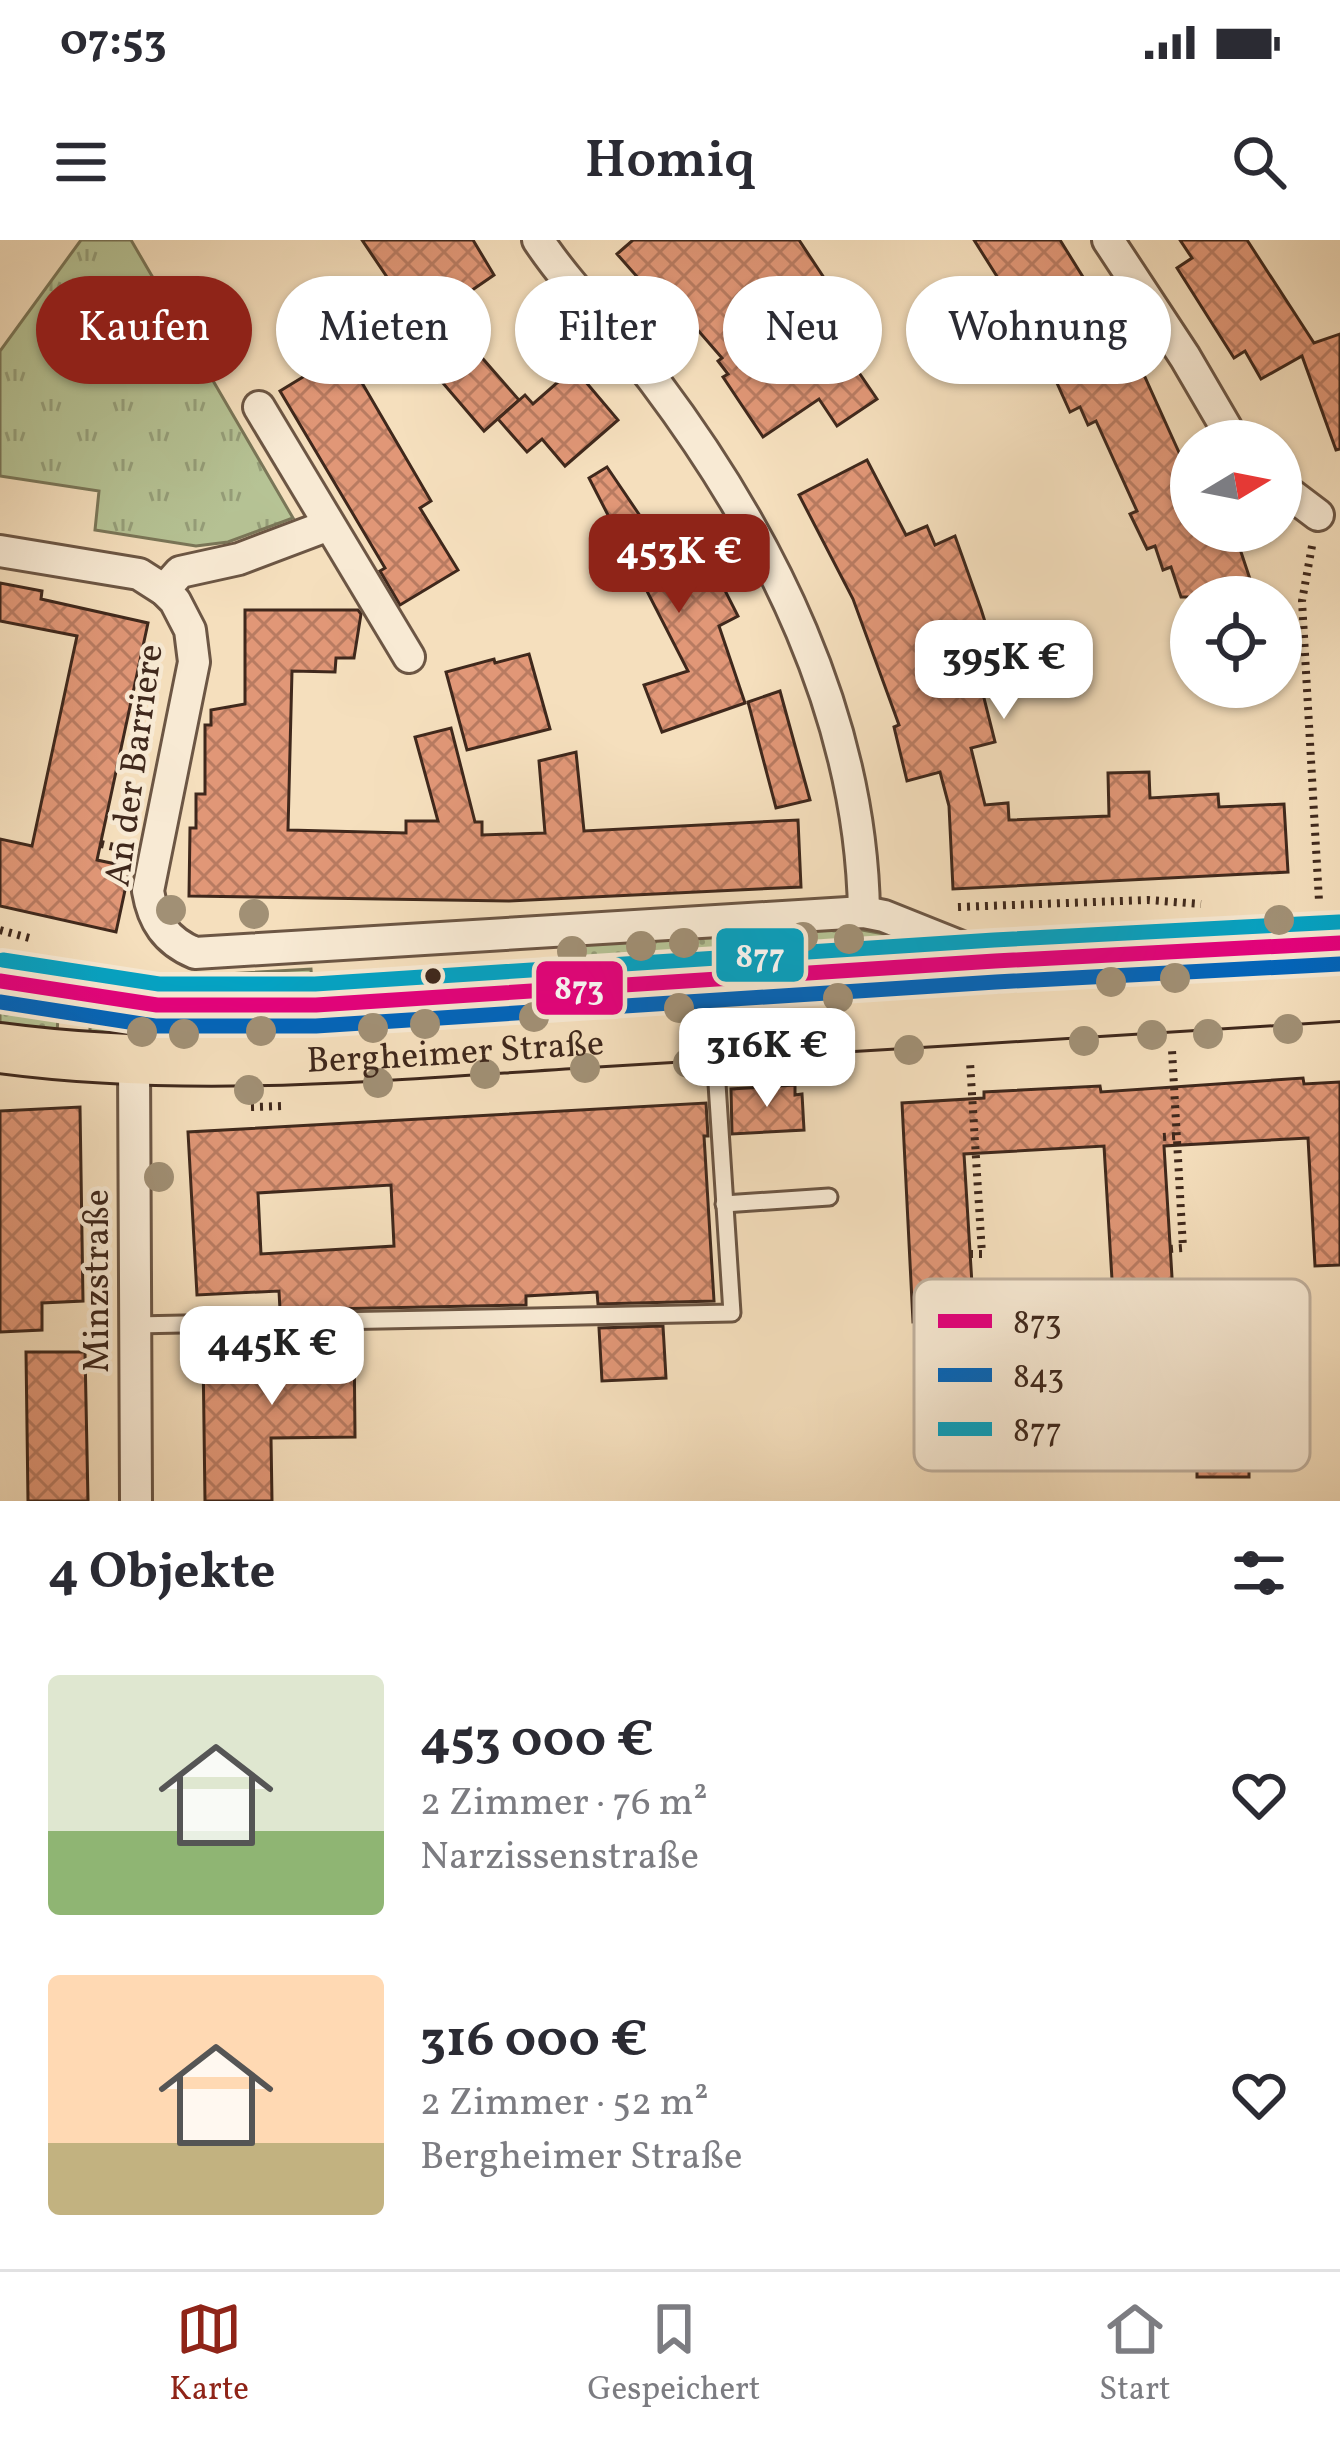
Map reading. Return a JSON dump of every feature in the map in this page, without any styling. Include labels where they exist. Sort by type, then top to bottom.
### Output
[{"type":"main road","name":"Bergheimer Straße","points":[[0,981],[157,1005],[316,1005],[995,961],[1330,922]]},
{"type":"main road","name":"Bergheimer Straße","points":[[0,1048],[134,1061],[310,1059],[1340,997]]},
{"type":"street","points":[[538,240],[652,379],[714,464],[765,550],[804,636],[836,728],[874,914]]},
{"type":"street","points":[[1108,240],[1222,420]]},
{"type":"street","points":[[259,407],[409,657]]},
{"type":"street","points":[[1302,503],[1318,515]]},
{"type":"street","points":[[0,551],[139,574],[164,590],[181,572],[239,559],[329,525]]},
{"type":"street","name":"An der Barriere","points":[[164,590],[190,630],[194,662],[148,891],[158,924],[182,947]]},
{"type":"street","name":"Bergheimer Straße","points":[[182,947],[196,952],[874,914],[995,961]]},
{"type":"street","name":"Minzstraße","points":[[134,1061],[136,1501]]},
{"type":"lane","points":[[135,1325],[732,1313],[714,1034]]},
{"type":"lane","points":[[724,1204],[829,1197]]},
{"type":"path","points":[[1318,515],[1302,602],[1330,922]]},
{"type":"path","points":[[874,914],[1148,900],[1219,905]]},
{"type":"path","points":[[1330,922],[1340,900]]},
{"type":"path","points":[[1300,903],[1330,922]]},
{"type":"path","points":[[0,930],[37,940]]},
{"type":"path","points":[[1170,1249],[1184,1248],[1172,1050]]},
{"type":"path","points":[[970,1060],[970,1151],[982,1254],[970,1254]]},
{"type":"path","points":[[1163,1137],[1177,1136]]},
{"type":"green space","points":[[81,240],[131,240],[152,276],[55,276]]},
{"type":"green space","points":[[36,302],[36,384],[215,384],[293,518],[228,542],[196,546],[95,530],[99,491],[0,476],[0,351]]},
{"type":"green space","points":[[834,925],[890,935],[898,939],[898,947],[629,966],[592,960],[551,942]]},
{"type":"green space","points":[[1340,961],[1340,975],[1009,997],[1008,980]]},
{"type":"green space","points":[[311,969],[312,985],[103,976],[108,971],[192,976]]},
{"type":"green space","points":[[982,981],[982,998],[648,1020],[313,1036],[90,1037],[90,1017]]},
{"type":"green space","points":[[0,1012],[58,1016],[57,1034],[0,1027]]},
{"type":"building","points":[[362,240],[473,240],[494,275],[491,277],[386,276]]},
{"type":"building","points":[[633,240],[799,240],[823,276],[723,276],[723,368],[718,361],[722,358],[699,331],[699,276],[636,276],[617,254]]},
{"type":"building","points":[[974,240],[1060,240],[1082,276],[997,276]]},
{"type":"building","points":[[1180,240],[1247,240],[1314,343],[1340,334],[1340,449],[1336,450],[1302,356],[1261,379],[1245,351],[1234,358],[1177,268],[1192,258]]},
{"type":"building","points":[[491,368],[519,400],[484,431],[444,384],[491,384]]},
{"type":"building","points":[[291,384],[363,384],[431,501],[420,508],[458,570],[400,605],[380,571],[385,568],[280,391]]},
{"type":"building","points":[[556,384],[588,384],[618,420],[565,466],[542,439],[527,452],[498,419],[525,395],[533,404]]},
{"type":"building","points":[[728,384],[867,384],[877,399],[837,426],[819,399],[763,437]]},
{"type":"building","points":[[1057,384],[1148,384],[1170,433],[1170,552],[1241,552],[1249,576],[1174,576],[1171,567],[1163,570],[1155,546],[1147,549],[1130,514],[1137,511],[1096,421],[1088,425],[1080,407],[1070,412]]},
{"type":"building","points":[[867,460],[906,535],[927,526],[935,545],[955,536],[981,609],[1002,676],[980,682],[995,742],[971,748],[985,805],[1008,803],[1009,820],[1109,816],[1108,773],[1149,772],[1150,798],[1218,794],[1219,807],[1284,804],[1288,872],[953,889],[949,806],[940,772],[907,781],[894,727],[899,725],[853,599],[799,495]]},
{"type":"building","points":[[607,467],[651,532],[657,528],[679,570],[707,555],[738,616],[719,626],[745,703],[662,732],[644,685],[688,671],[589,478]]},
{"type":"building","points":[[0,583],[42,591],[41,599],[148,623],[97,860],[130,867],[116,932],[0,906],[0,839],[32,846],[77,636],[0,621]]},
{"type":"building","points":[[245,610],[358,610],[361,614],[354,658],[336,658],[335,672],[292,671],[288,830],[406,833],[406,821],[438,821],[415,737],[451,728],[475,822],[482,822],[482,835],[545,833],[539,761],[576,752],[584,831],[798,820],[801,887],[509,901],[189,896],[190,828],[196,828],[196,794],[205,794],[205,725],[211,725],[211,710],[245,704]]},
{"type":"building","points":[[529,654],[550,729],[467,750],[446,672]]},
{"type":"building","points":[[780,691],[810,800],[776,808],[748,702]]},
{"type":"building","points":[[1303,1078],[1304,1084],[1340,1082],[1340,1265],[1315,1266],[1308,1138],[1164,1146],[1172,1279],[1112,1279],[1104,1146],[964,1154],[972,1279],[914,1279],[913,1322],[902,1103],[984,1098],[984,1092],[1100,1086],[1101,1092]]},
{"type":"building","points":[[795,1085],[795,1095],[802,1094],[804,1130],[732,1134],[731,1089]]},
{"type":"building","points":[[706,1103],[714,1301],[598,1304],[597,1292],[526,1296],[526,1305],[280,1310],[279,1291],[197,1295],[188,1132]],"holes":[[[391,1185],[394,1246],[261,1254],[258,1193]]]},
{"type":"building","points":[[80,1107],[83,1301],[42,1303],[42,1330],[0,1332],[0,1111]]},
{"type":"building","points":[[663,1326],[666,1378],[602,1381],[599,1328]]},
{"type":"building","points":[[354,1333],[355,1437],[271,1438],[272,1501],[205,1501],[203,1351],[282,1351],[281,1334]]},
{"type":"building","points":[[26,1352],[85,1352],[88,1501],[28,1501]]},
{"type":"building","points":[[1197,1471],[1249,1471],[1249,1477],[1197,1477]]},
{"type":"transit line","name":"877","points":[[3,960],[159,984],[315,984],[1339,922]]},
{"type":"transit line","name":"873","points":[[0,981],[157,1005],[316,1005],[1340,943]]},
{"type":"transit line","name":"843","points":[[0,1002],[155,1026],[316,1026],[1340,964]]}]
